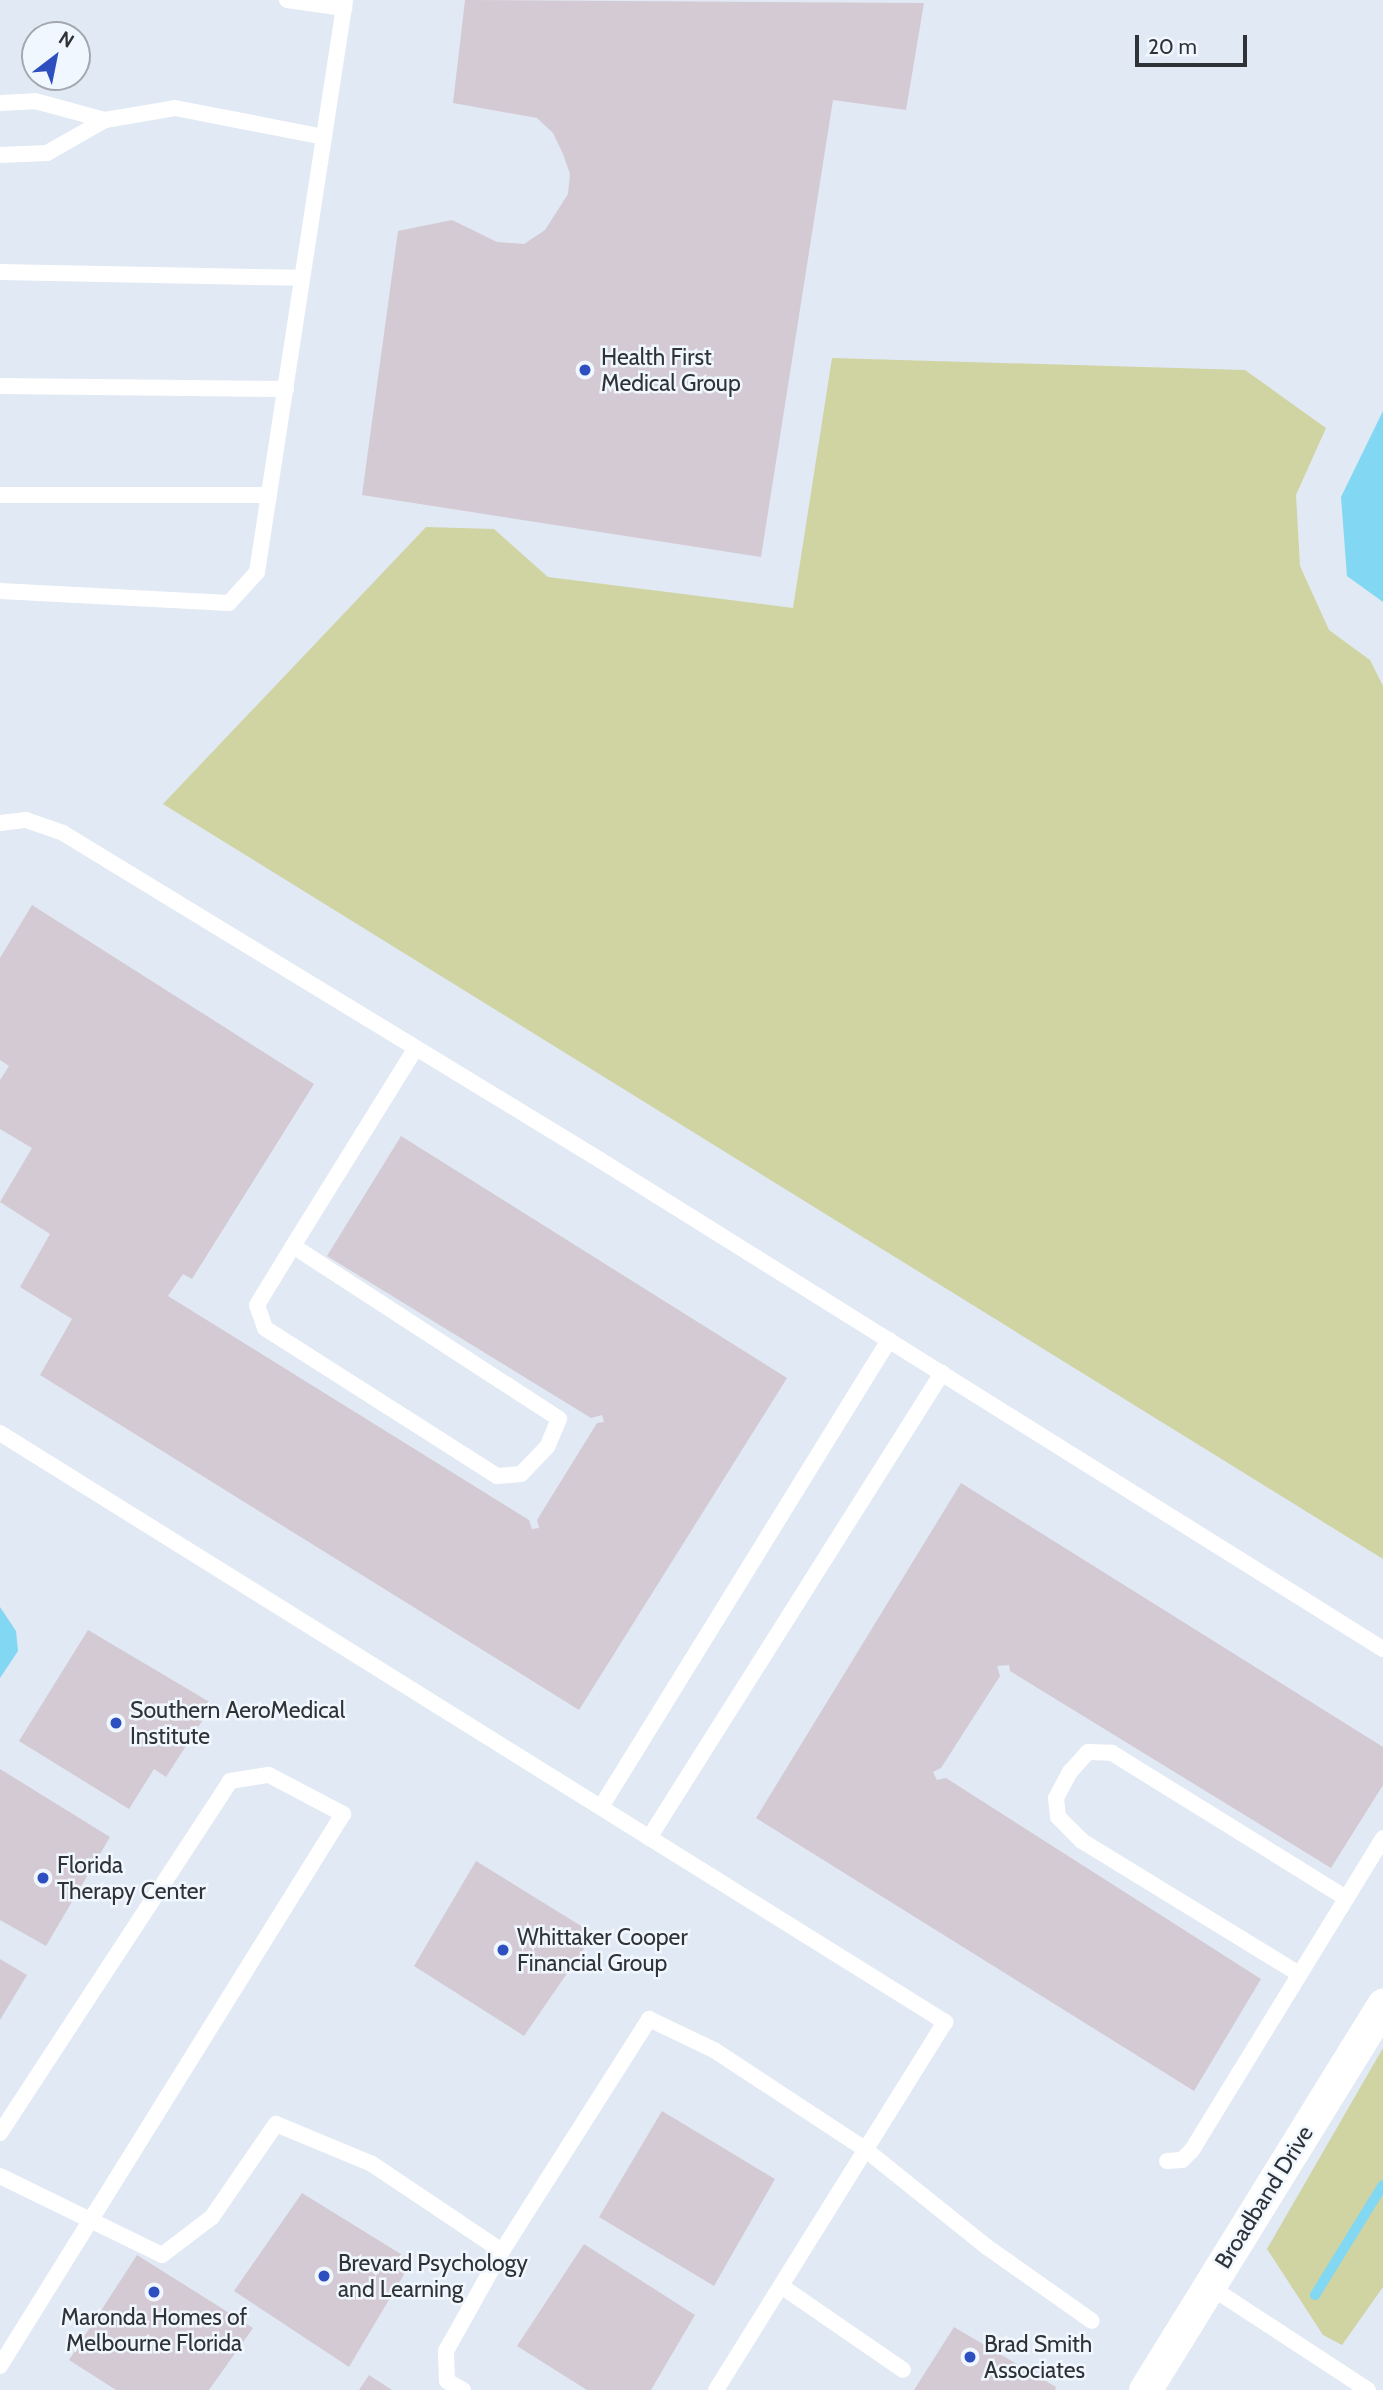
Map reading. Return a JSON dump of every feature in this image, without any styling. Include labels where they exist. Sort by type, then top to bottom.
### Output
[{"type":"street","name":"Broadband Drive","points":[[1145,2390],[1383,2004]]},
{"type":"lane","points":[[0,591],[229,603],[257,572],[345,4],[287,0]]},
{"type":"lane","points":[[0,103],[36,102],[105,120]]},
{"type":"lane","points":[[0,155],[47,153],[105,120],[175,108],[324,137]]},
{"type":"lane","points":[[0,272],[302,278]]},
{"type":"lane","points":[[0,386],[286,389]]},
{"type":"lane","points":[[0,495],[269,495]]},
{"type":"lane","points":[[0,823],[26,820],[63,833],[889,1340],[1383,1648]]},
{"type":"lane","points":[[293,1246],[558,1419],[547,1447],[521,1474],[496,1476],[265,1328],[257,1305],[293,1246],[416,1048]]},
{"type":"lane","points":[[601,1807],[889,1340]]},
{"type":"lane","points":[[649,1838],[942,1373]]},
{"type":"lane","points":[[0,1433],[945,2022],[716,2390]]},
{"type":"lane","points":[[1299,1974],[1082,1842],[1058,1817],[1056,1798],[1070,1772],[1088,1752],[1112,1753],[1346,1898]]},
{"type":"lane","points":[[0,2133],[230,1782],[269,1774],[343,1814],[0,2366]]},
{"type":"lane","points":[[1167,2161],[1182,2161],[1192,2150],[1383,1838]]},
{"type":"lane","points":[[463,2390],[447,2381],[446,2351],[502,2251],[649,2019],[714,2050],[866,2150],[987,2248],[1092,2321]]},
{"type":"lane","points":[[0,2176],[162,2255],[212,2217],[276,2124],[372,2164],[502,2251]]},
{"type":"lane","points":[[781,2286],[903,2370]]},
{"type":"lane","points":[[1209,2286],[1368,2390]]},
{"type":"green space","points":[[832,358],[1245,370],[1326,428],[1296,495],[1300,566],[1329,630],[1370,660],[1383,686],[1383,1559],[163,804],[426,527],[494,529],[548,577],[793,608]]},
{"type":"green space","points":[[1383,2048],[1383,2287],[1342,2345],[1323,2335],[1267,2249]]},
{"type":"water","points":[[1383,411],[1383,602],[1347,576],[1341,497]]},
{"type":"water","points":[[0,1607],[16,1631],[18,1651],[0,1678]]},
{"type":"building","name":"Health First Medical Group","points":[[465,0],[924,3],[906,110],[833,100],[761,557],[362,495],[398,231],[452,220],[497,242],[524,244],[545,230],[568,194],[570,174],[563,154],[553,133],[537,118],[453,103]]},
{"type":"building","points":[[32,905],[314,1084],[192,1279],[183,1274],[168,1296],[529,1520],[532,1529],[539,1528],[537,1520],[597,1423],[604,1422],[602,1415],[591,1418],[327,1256],[401,1136],[787,1378],[579,1710],[40,1375],[72,1319],[20,1287],[50,1234],[0,1202],[32,1148],[0,1129],[0,1080],[9,1066],[0,1060],[0,958]]},
{"type":"building","points":[[961,1483],[1383,1747],[1383,1785],[1331,1868],[1010,1671],[1009,1665],[997,1666],[1000,1676],[941,1768],[933,1772],[937,1780],[946,1778],[1261,1979],[1194,2091],[756,1818]]},
{"type":"building","name":"Southern AeroMedical Institute","points":[[88,1630],[213,1704],[166,1777],[154,1769],[129,1809],[19,1741]]},
{"type":"building","name":"Florida Therapy Center","points":[[0,1769],[110,1837],[46,1946],[0,1920]]},
{"type":"building","name":"Whittaker Cooper Financial Group","points":[[476,1861],[594,1934],[524,2036],[414,1966]]},
{"type":"building","points":[[0,1959],[27,1975],[0,2020]]},
{"type":"building","points":[[662,2111],[775,2179],[714,2286],[599,2217]]},
{"type":"building","name":"Brevard Psychology and Learning","points":[[302,2193],[412,2261],[349,2367],[234,2291]]},
{"type":"building","points":[[584,2244],[695,2315],[651,2390],[587,2390],[517,2346]]},
{"type":"building","name":"Maronda Homes of Melbourne Florida","points":[[137,2255],[253,2328],[209,2390],[116,2390],[69,2360]]},
{"type":"building","name":"Brad Smith Associates","points":[[954,2327],[1056,2387],[1055,2390],[914,2390]]},
{"type":"building","points":[[369,2375],[392,2390],[359,2390]]},
{"type":"waterway","points":[[1315,2295],[1383,2185]]},
{"type":"place","name":"Health First Medical Group","points":[[585,370]]},
{"type":"place","name":"Southern AeroMedical Institute","points":[[116,1723]]},
{"type":"place","name":"Florida Therapy Center","points":[[43,1878]]},
{"type":"place","name":"Whittaker Cooper Financial Group","points":[[503,1950]]},
{"type":"place","name":"Brevard Psychology and Learning","points":[[324,2276]]},
{"type":"place","name":"Maronda Homes of Melbourne Florida","points":[[154,2292]]},
{"type":"place","name":"Brad Smith Associates","points":[[970,2357]]}]
